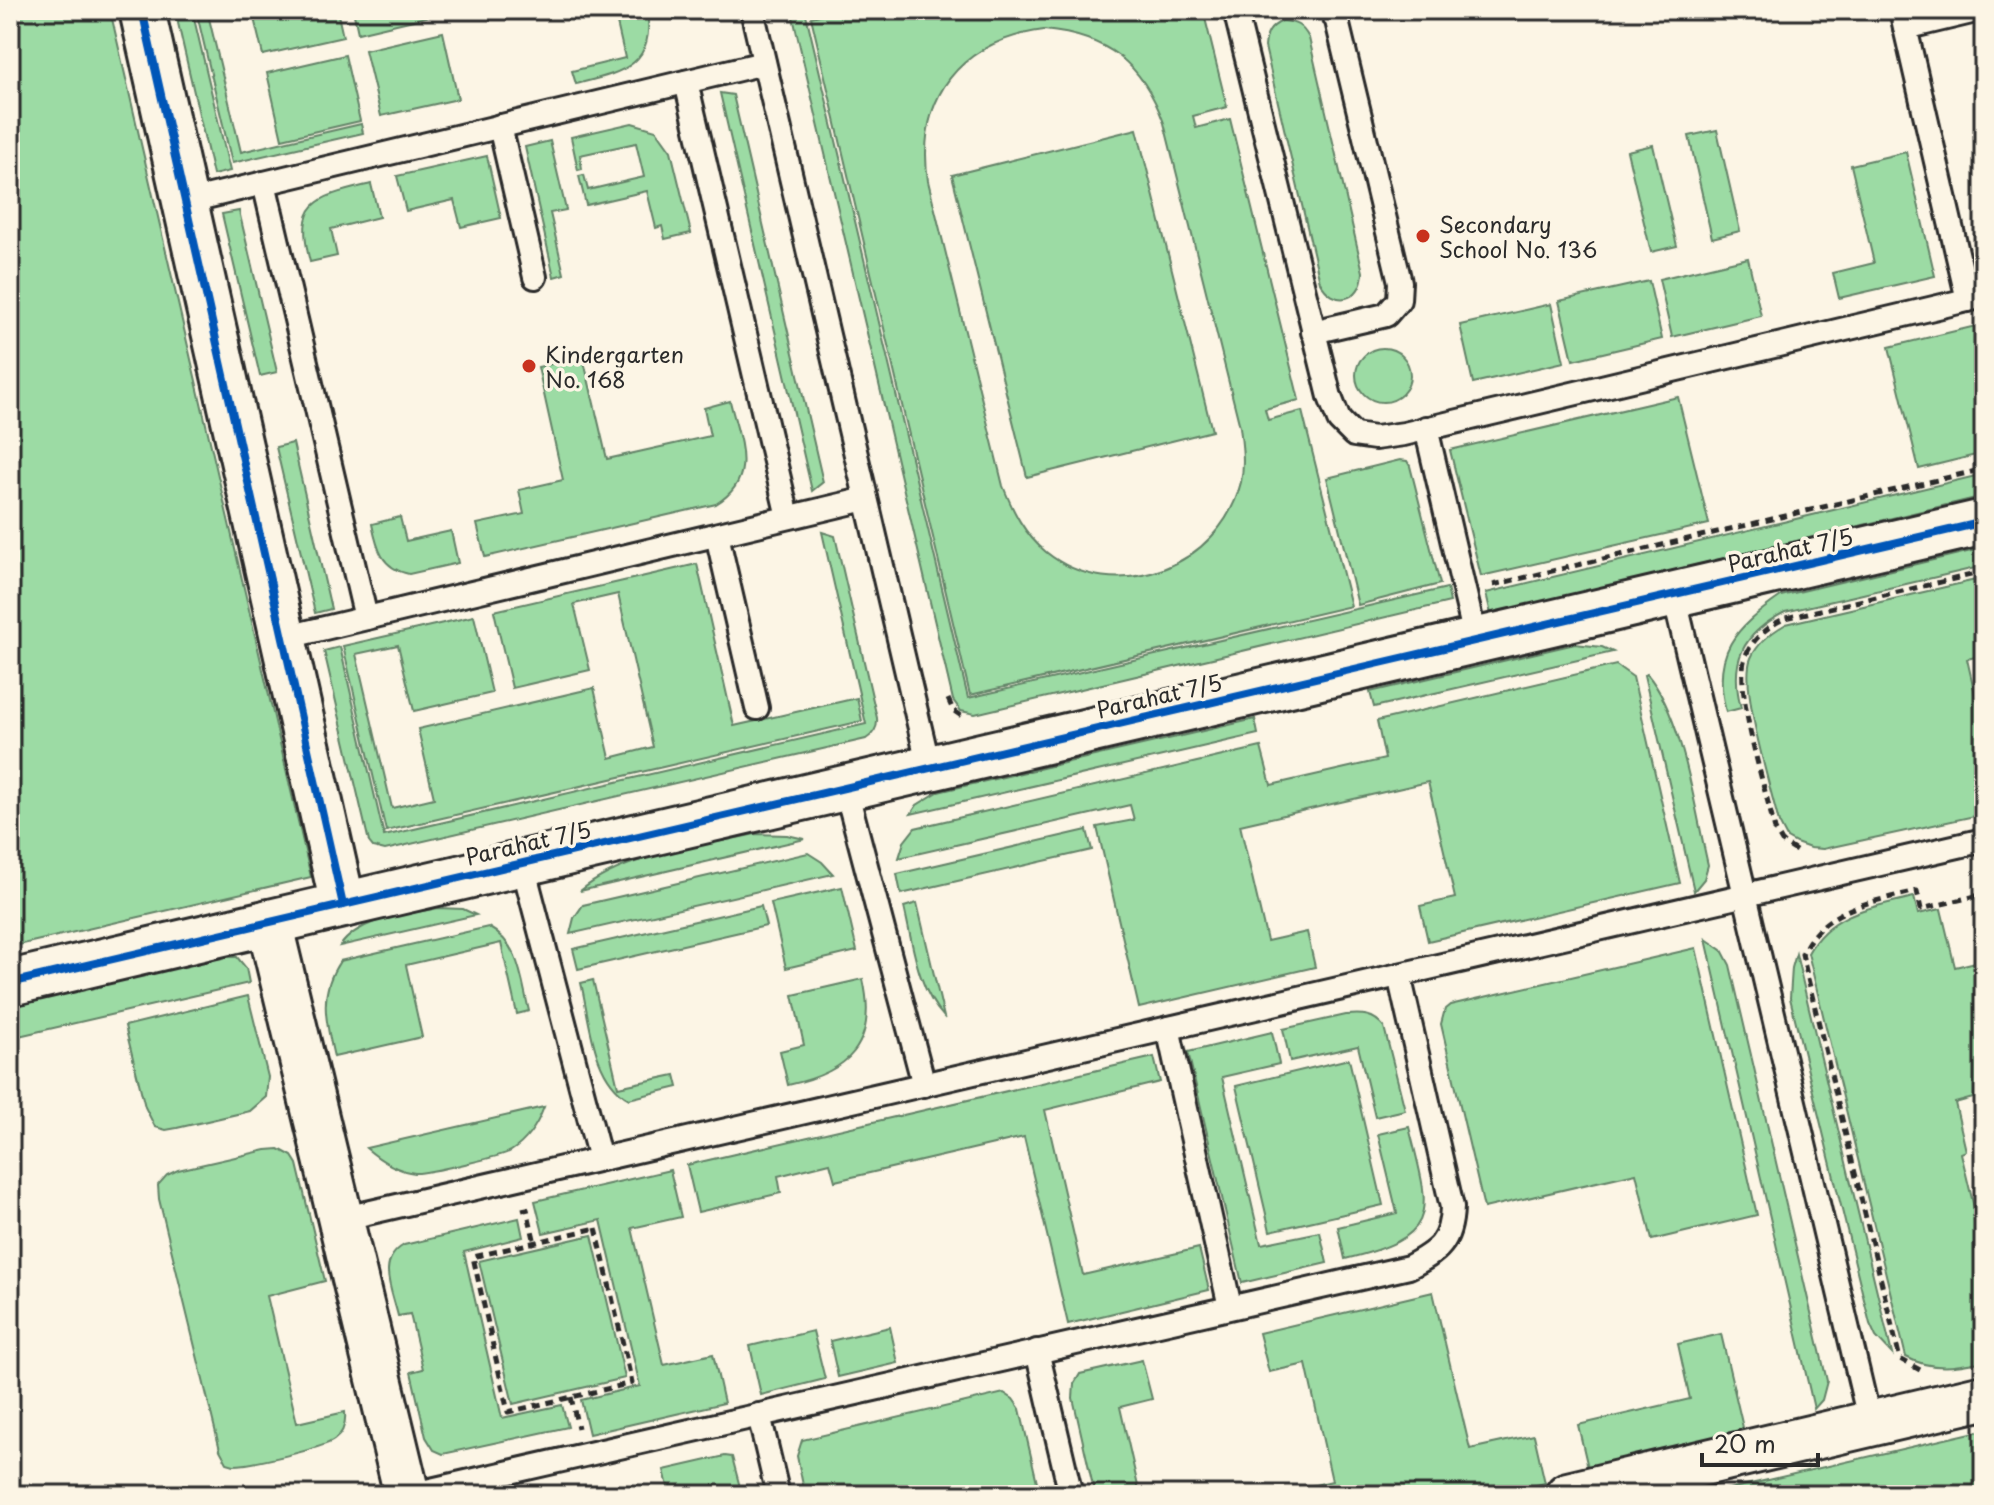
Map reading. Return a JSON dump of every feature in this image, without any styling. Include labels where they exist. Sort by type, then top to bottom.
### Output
[{"type":"street","points":[[142,10],[343,905]]},
{"type":"street","name":"Parahat 7/5","points":[[10,983],[1984,522]]},
{"type":"street","points":[[269,922],[408,1495]]},
{"type":"street","points":[[1568,1495],[1984,1397]]},
{"type":"lane","points":[[752,10],[929,767]]},
{"type":"lane","points":[[1235,10],[1330,397],[1339,420],[1354,435],[1375,438],[1976,298],[1903,19],[1980,10]]},
{"type":"lane","points":[[1313,332],[1386,315],[1399,300],[1400,282],[1337,21],[1331,10]]},
{"type":"lane","points":[[185,202],[764,63]]},
{"type":"lane","points":[[686,82],[788,517]]},
{"type":"lane","points":[[500,126],[535,277]]},
{"type":"lane","points":[[264,183],[366,618]]},
{"type":"lane","points":[[1426,428],[1476,641]]},
{"type":"lane","points":[[283,638],[866,499]]},
{"type":"lane","points":[[717,535],[757,708]]},
{"type":"lane","points":[[1674,595],[1870,1423]]},
{"type":"lane","points":[[845,786],[924,1085]]},
{"type":"lane","points":[[341,1219],[1984,840]]},
{"type":"lane","points":[[522,862],[600,1159]]},
{"type":"lane","points":[[408,1495],[1409,1267],[1445,1242],[1451,1226],[1452,1207],[1399,975]]},
{"type":"lane","points":[[1168,1028],[1230,1307]]},
{"type":"lane","points":[[1037,1351],[1071,1495]]},
{"type":"lane","points":[[759,1415],[778,1495]]},
{"type":"path","points":[[1484,587],[1984,469]]},
{"type":"path","points":[[1775,830],[1744,697],[1745,657],[1754,641],[1768,626],[1786,618],[1984,572]]},
{"type":"path","points":[[945,687],[953,710],[968,720]]},
{"type":"path","points":[[1900,1359],[1802,954],[1814,932],[1837,914],[1854,906],[1917,891],[1921,909],[1984,894]]},
{"type":"path","points":[[513,1213],[527,1209],[535,1243]]},
{"type":"path","points":[[596,1228],[632,1383],[571,1397],[508,1412],[473,1257],[596,1228]]},
{"type":"path","points":[[565,1433],[579,1430],[571,1397]]},
{"type":"green space","points":[[10,10],[110,10],[311,877],[10,947]]},
{"type":"green space","points":[[175,10],[192,10],[230,171],[213,175]]},
{"type":"green space","points":[[196,10],[207,10],[241,152],[361,124],[363,133],[232,163]]},
{"type":"green space","points":[[252,10],[337,10],[343,37],[263,55]]},
{"type":"green space","points":[[353,10],[438,10],[439,14],[358,33]]},
{"type":"green space","points":[[614,10],[647,10],[646,44],[640,56],[620,71],[576,84],[572,71],[625,58]]},
{"type":"green space","points":[[805,10],[968,698],[1447,588],[1450,602],[975,714],[961,711],[953,700],[793,17]]},
{"type":"green space","points":[[841,10],[1203,10],[1227,107],[1193,116],[1196,128],[1230,119],[1299,400],[1265,409],[1268,420],[1302,411],[1351,606],[970,695],[811,17]],"holes":[[[1044,30],[1066,33],[1104,46],[1119,56],[1145,84],[1155,102],[1164,123],[1240,427],[1242,475],[1230,511],[1212,536],[1189,556],[1162,570],[1133,577],[1103,576],[1073,569],[1038,545],[1015,513],[1003,486],[928,181],[926,151],[929,124],[937,99],[950,78],[967,60],[989,46],[1014,36]]]},
{"type":"green space","points":[[1282,21],[1298,25],[1309,38],[1363,272],[1358,290],[1346,298],[1332,296],[1320,282],[1265,47],[1269,31]]},
{"type":"green space","points":[[443,32],[458,99],[381,116],[365,50]]},
{"type":"green space","points":[[345,55],[360,121],[282,139],[267,73]]},
{"type":"green space","points":[[720,93],[733,95],[823,482],[812,491]]},
{"type":"green space","points":[[632,123],[656,130],[671,151],[691,233],[665,239],[662,226],[656,228],[647,191],[586,205],[579,176],[584,175],[588,190],[644,177],[636,143],[580,155],[582,169],[578,170],[571,137]]},
{"type":"green space","points":[[1137,129],[1212,431],[1027,477],[952,175]]},
{"type":"green space","points":[[1717,130],[1740,231],[1712,238],[1689,136]]},
{"type":"green space","points":[[550,141],[566,210],[550,213],[564,274],[554,277],[525,147]]},
{"type":"green space","points":[[1653,145],[1677,246],[1651,252],[1627,151]]},
{"type":"green space","points":[[1906,152],[1935,276],[1839,298],[1833,273],[1874,263],[1851,165]]},
{"type":"green space","points":[[487,156],[501,218],[461,227],[454,200],[406,211],[397,176]]},
{"type":"green space","points":[[371,184],[379,217],[331,229],[337,256],[310,262],[305,225],[315,205],[337,193]]},
{"type":"green space","points":[[239,211],[277,372],[260,376],[222,214]]},
{"type":"green space","points":[[1748,258],[1761,316],[1672,337],[1659,279]]},
{"type":"green space","points":[[1649,281],[1662,339],[1573,360],[1559,301]]},
{"type":"green space","points":[[1551,304],[1564,362],[1473,383],[1460,325]]},
{"type":"green space","points":[[1984,324],[1984,453],[1919,469],[1889,347]]},
{"type":"green space","points":[[1383,348],[1402,356],[1410,375],[1402,394],[1383,402],[1364,394],[1356,375],[1364,356]]},
{"type":"green space","points":[[583,357],[607,459],[710,436],[704,408],[730,401],[741,444],[742,470],[738,482],[716,504],[485,557],[477,524],[524,514],[519,490],[563,480],[538,367]]},
{"type":"green space","points":[[1678,397],[1709,524],[1481,576],[1450,450]]},
{"type":"green space","points":[[293,443],[331,609],[315,613],[276,447]]},
{"type":"green space","points":[[1400,460],[1407,461],[1410,466],[1440,584],[1358,605],[1327,478]]},
{"type":"green space","points":[[1984,474],[1984,496],[1491,614],[1486,593]]},
{"type":"green space","points":[[400,517],[406,541],[451,531],[458,563],[409,574],[392,567],[382,556],[372,524]]},
{"type":"green space","points":[[822,532],[835,536],[877,718],[875,730],[866,739],[385,850],[373,847],[369,842],[324,651],[340,647],[384,836],[866,724]]},
{"type":"green space","points":[[1984,548],[1984,566],[1785,612],[1770,621],[1758,630],[1742,651],[1737,676],[1741,708],[1726,712],[1722,673],[1731,644],[1751,619],[1781,596]]},
{"type":"green space","points":[[697,564],[734,726],[857,698],[862,721],[386,831],[343,646],[474,616],[492,693],[414,711],[398,645],[356,654],[392,808],[434,798],[418,729],[594,688],[610,758],[653,747],[618,594],[574,604],[590,670],[512,688],[494,611]]},
{"type":"green space","points":[[1984,578],[1984,655],[1967,659],[1984,733],[1984,814],[1823,849],[1810,848],[1787,838],[1779,823],[1752,714],[1748,672],[1757,647],[1786,624]]},
{"type":"green space","points":[[1575,644],[1602,647],[1613,652],[1374,707],[1370,692]]},
{"type":"green space","points":[[1616,665],[1633,677],[1680,883],[1428,941],[1420,906],[1455,898],[1428,782],[1240,825],[1267,941],[1307,932],[1315,967],[1139,1008],[1097,827],[1134,820],[1130,805],[899,858],[904,842],[915,828],[1261,747],[1271,785],[1385,759],[1377,721]]},
{"type":"green space","points":[[1647,674],[1670,714],[1692,791],[1708,865],[1704,879],[1694,891],[1644,675]]},
{"type":"green space","points":[[1255,719],[1258,734],[911,814],[917,805],[938,792]]},
{"type":"green space","points":[[1087,830],[1092,850],[901,894],[897,874]]},
{"type":"green space","points":[[755,834],[805,839],[580,891],[598,878],[641,860]]},
{"type":"green space","points":[[808,853],[833,874],[570,934],[574,918],[583,905]]},
{"type":"green space","points":[[842,887],[857,951],[786,968],[771,903]]},
{"type":"green space","points":[[1914,897],[1918,914],[1941,909],[1955,967],[1984,960],[1984,1095],[1955,1103],[1966,1151],[1961,1153],[1984,1249],[1984,1361],[1954,1366],[1935,1366],[1906,1357],[1808,953],[1817,939],[1840,920],[1868,908]]},
{"type":"green space","points":[[917,903],[944,1017],[928,993],[913,951],[904,907]]},
{"type":"green space","points":[[761,906],[766,926],[578,969],[573,949]]},
{"type":"green space","points":[[438,908],[463,909],[476,915],[340,946],[349,936],[372,923]]},
{"type":"green space","points":[[488,927],[499,934],[513,952],[529,1011],[517,1014],[501,943],[406,965],[422,1037],[334,1057],[326,996],[340,961]]},
{"type":"green space","points":[[1706,939],[1722,950],[1730,965],[1827,1381],[1822,1400],[1814,1409]]},
{"type":"green space","points":[[1696,948],[1757,1215],[1652,1240],[1636,1173],[1484,1208],[1441,1024],[1445,1009],[1450,1005]]},
{"type":"green space","points":[[1796,954],[1892,1354],[1876,1337],[1870,1324],[1790,998]]},
{"type":"green space","points":[[223,957],[237,957],[246,968],[249,983],[10,1038],[10,1006]]},
{"type":"green space","points":[[863,979],[866,1021],[862,1038],[854,1052],[828,1072],[788,1085],[780,1051],[804,1045],[793,995]]},
{"type":"green space","points":[[593,980],[618,1087],[675,1075],[678,1087],[629,1099],[617,1090],[600,1063],[590,1030],[581,983]]},
{"type":"green space","points":[[248,996],[268,1077],[266,1097],[250,1111],[166,1130],[155,1127],[145,1107],[125,1026]]},
{"type":"green space","points":[[1346,1015],[1371,1017],[1384,1027],[1405,1110],[1375,1117],[1358,1046],[1290,1061],[1283,1029]]},
{"type":"green space","points":[[1272,1032],[1279,1064],[1222,1077],[1261,1244],[1320,1232],[1327,1263],[1242,1283],[1188,1052]]},
{"type":"green space","points":[[1154,1057],[1160,1082],[1045,1110],[1083,1275],[1199,1248],[1209,1290],[1068,1324],[1024,1137],[835,1181],[830,1163],[778,1176],[781,1193],[698,1212],[687,1165]]},
{"type":"green space","points":[[1349,1059],[1383,1205],[1270,1231],[1236,1086]]},
{"type":"green space","points":[[544,1107],[531,1131],[517,1147],[464,1164],[422,1173],[408,1172],[389,1164],[366,1148]]},
{"type":"green space","points":[[1409,1127],[1422,1180],[1422,1216],[1414,1230],[1399,1241],[1345,1259],[1338,1227],[1397,1213],[1378,1134]]},
{"type":"green space","points":[[279,1149],[292,1156],[297,1164],[325,1281],[267,1296],[297,1423],[345,1412],[345,1424],[337,1437],[327,1444],[285,1456],[234,1465],[227,1463],[220,1450],[158,1185],[167,1175],[178,1170]]},
{"type":"green space","points":[[670,1170],[681,1217],[632,1228],[664,1365],[713,1354],[724,1403],[589,1434],[581,1400],[640,1386],[601,1220],[543,1233],[535,1201]]},
{"type":"green space","points":[[519,1218],[523,1237],[464,1252],[502,1418],[562,1405],[568,1427],[443,1454],[434,1450],[426,1437],[411,1372],[423,1369],[410,1314],[398,1316],[388,1277],[390,1259],[404,1245]]},
{"type":"green space","points":[[592,1235],[625,1378],[513,1404],[479,1261]]},
{"type":"green space","points":[[1433,1292],[1470,1449],[1534,1435],[1545,1483],[1491,1495],[1295,1495],[1294,1490],[1332,1481],[1306,1364],[1269,1372],[1259,1333]]},
{"type":"green space","points":[[890,1327],[898,1363],[838,1377],[830,1341]]},
{"type":"green space","points":[[813,1331],[825,1379],[761,1395],[750,1346]]},
{"type":"green space","points":[[1721,1334],[1745,1436],[1589,1472],[1578,1425],[1690,1399],[1678,1344]]},
{"type":"green space","points":[[1142,1360],[1152,1399],[1120,1407],[1140,1495],[1095,1495],[1073,1398],[1074,1384],[1080,1374]]},
{"type":"green space","points":[[1004,1393],[1020,1409],[1040,1495],[805,1495],[797,1456],[802,1440]]},
{"type":"green space","points":[[1984,1430],[1984,1495],[1703,1495]]},
{"type":"green space","points":[[732,1457],[742,1495],[670,1495],[664,1470]]},
{"type":"cycle path","points":[[10,983],[343,905],[142,10]]},
{"type":"cycle path","points":[[343,905],[1984,522]]},
{"type":"place","name":"Secondary School No. 136","points":[[1423,236]]},
{"type":"place","name":"Kindergarten No. 168","points":[[529,366]]}]
